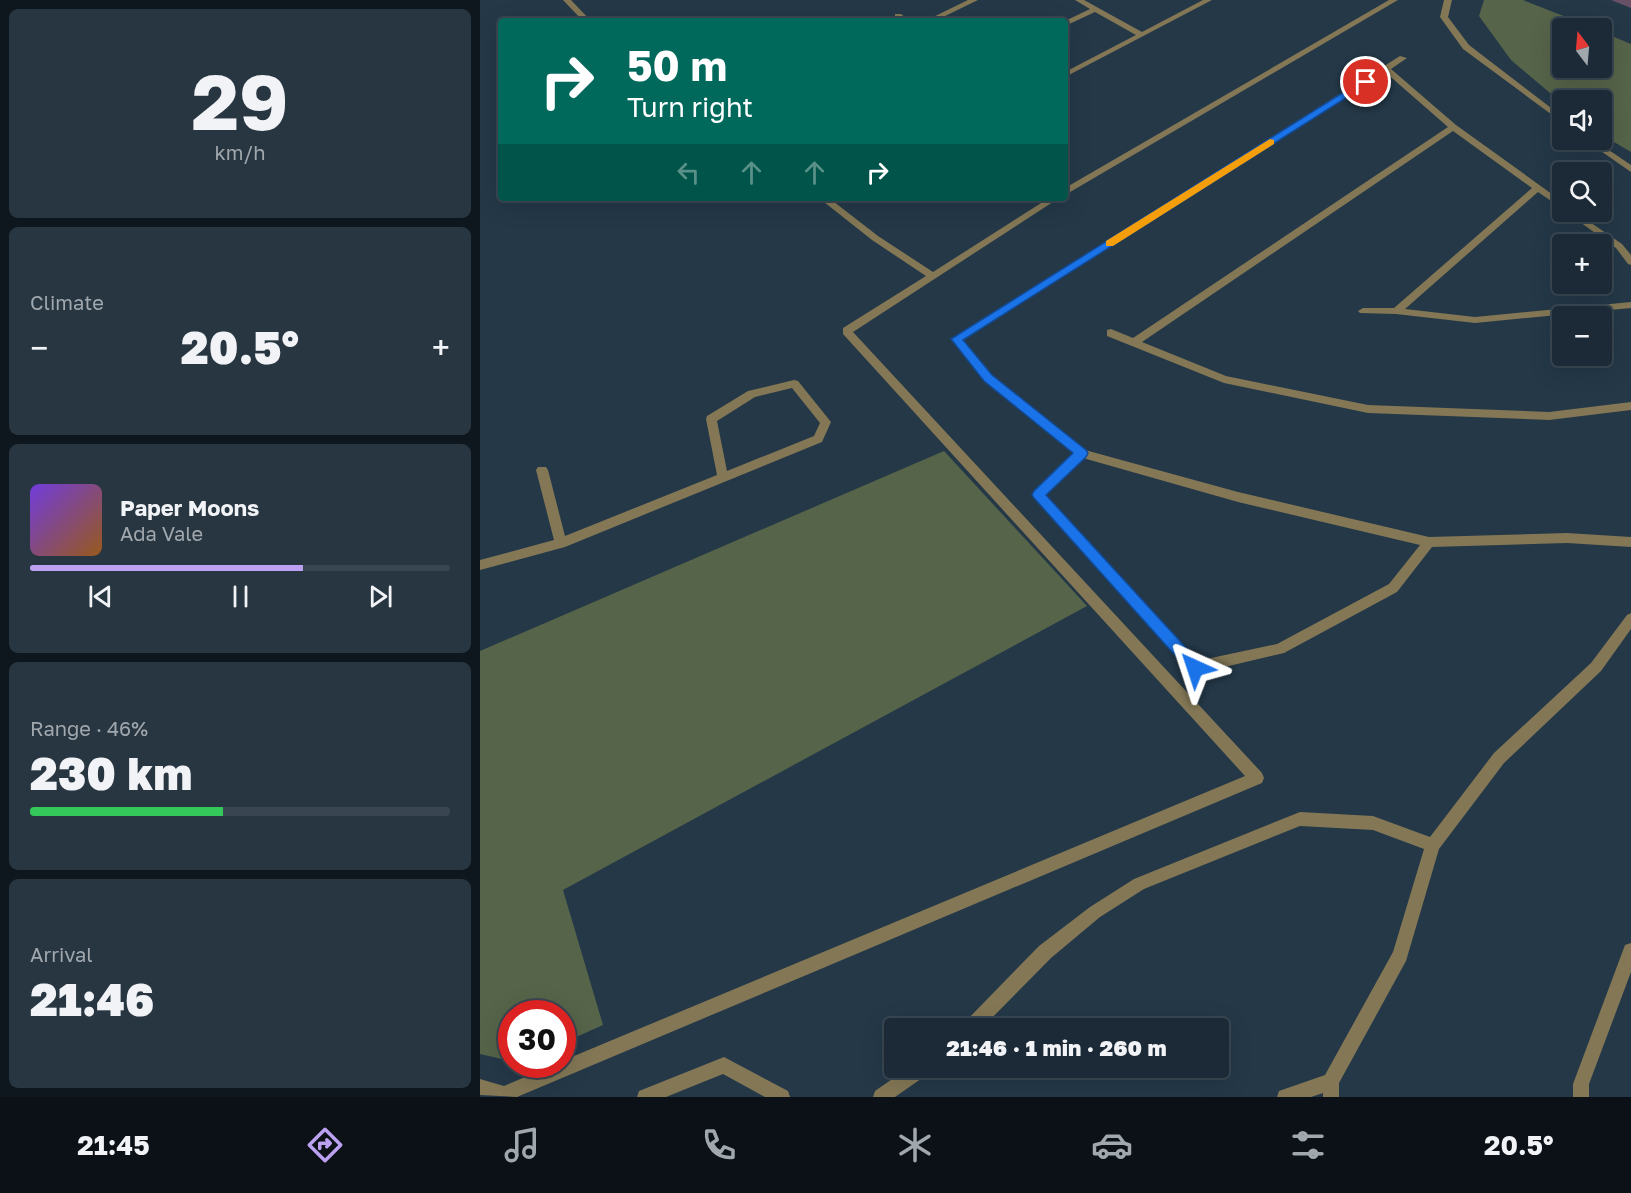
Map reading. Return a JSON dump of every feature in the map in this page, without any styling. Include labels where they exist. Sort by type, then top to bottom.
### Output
[{"type":"street","points":[[567,0],[584,18]]},
{"type":"street","points":[[935,18],[974,0]]},
{"type":"street","points":[[1079,0],[1142,34]]},
{"type":"street","points":[[1068,73],[1208,0]]},
{"type":"street","points":[[1068,190],[1394,0]]},
{"type":"street","points":[[1448,0],[1444,17],[1466,47],[1552,113]]},
{"type":"street","points":[[1068,22],[1095,9]]},
{"type":"street","points":[[1403,58],[956,339],[988,378],[1081,453],[1238,497],[1429,542],[1567,538],[1631,542]]},
{"type":"street","points":[[1386,69],[1453,127],[1552,198]]},
{"type":"street","points":[[1133,343],[1453,127]]},
{"type":"street","points":[[1603,150],[1631,169]]},
{"type":"street","points":[[1396,311],[1537,188]]},
{"type":"street","points":[[827,201],[875,238],[932,276]]},
{"type":"street","points":[[480,1087],[504,1094],[1257,778],[847,331],[1050,201]]},
{"type":"street","points":[[1584,222],[1618,246],[1631,262]]},
{"type":"street","points":[[1364,311],[1396,311],[1475,320],[1631,305]]},
{"type":"street","points":[[1111,333],[1224,379],[1368,409],[1549,416],[1631,406]]},
{"type":"street","points":[[480,565],[561,543],[723,479],[818,439],[826,422],[794,384],[752,394],[711,419],[723,479]]},
{"type":"street","points":[[1081,453],[1038,495],[1195,668],[1279,650],[1393,588],[1429,542]]},
{"type":"street","points":[[542,470],[561,543]]},
{"type":"street","points":[[1285,1097],[1331,1089],[1400,955],[1433,845],[1499,758],[1596,667],[1631,619]]},
{"type":"street","points":[[981,1018],[1045,952],[1095,912],[1139,884],[1289,823],[1300,819],[1373,823],[1433,845]]},
{"type":"street","points":[[1581,1097],[1581,1084],[1631,951]]},
{"type":"street","points":[[645,1097],[724,1065],[782,1097]]},
{"type":"street","points":[[881,1097],[908,1078]]},
{"type":"green space","points":[[1484,0],[1523,0],[1569,18],[1552,18],[1552,78],[1612,78],[1612,36],[1631,44],[1631,152],[1612,141],[1612,90],[1552,90],[1552,95],[1511,60],[1479,16]]},
{"type":"green space","points":[[944,451],[1087,606],[563,890],[603,1025],[576,1037],[576,1000],[498,1000],[498,1058],[480,1054],[480,651]]},
{"type":"slow traffic","points":[[1110,243],[1270,142]]},
{"type":"route","points":[[1195,668],[1038,495],[1081,453],[988,378],[956,339],[1366,82]]}]
